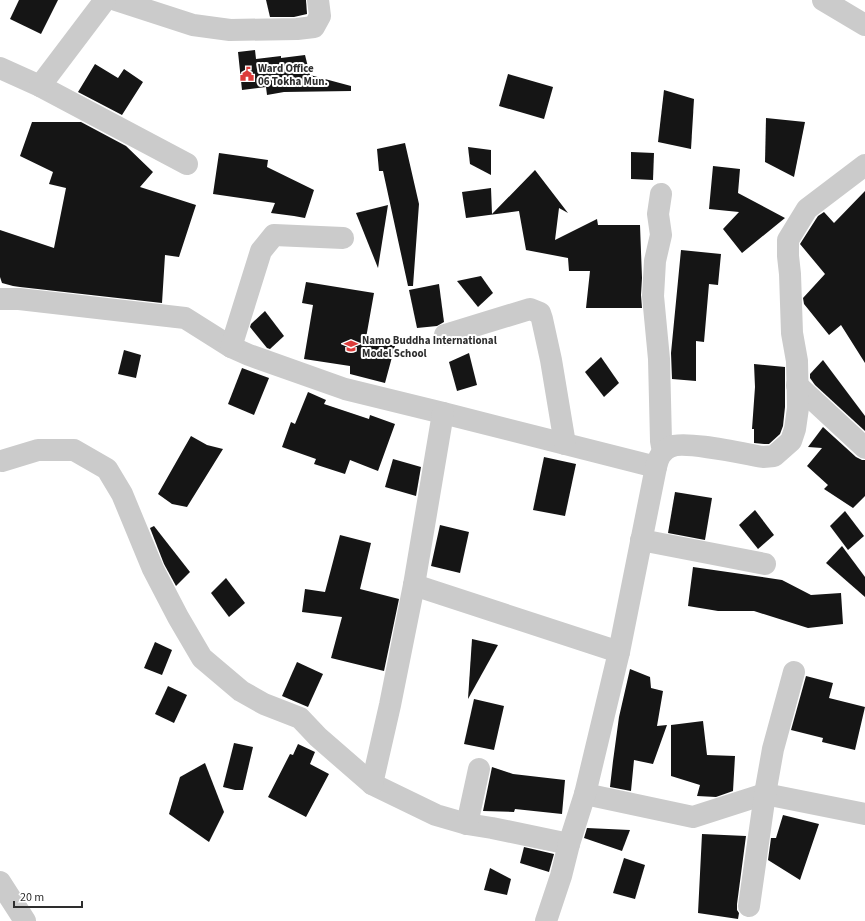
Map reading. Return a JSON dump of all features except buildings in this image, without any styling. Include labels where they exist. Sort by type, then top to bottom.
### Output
[{"type":"street","points":[[40,86],[105,0]]},
{"type":"street","points":[[116,0],[193,24],[230,30],[297,29],[314,27],[320,16],[318,0]]},
{"type":"street","points":[[823,0],[865,26]]},
{"type":"street","points":[[0,68],[40,86],[187,164]]},
{"type":"street","points":[[659,459],[669,447],[693,445],[763,457],[774,456],[790,441],[795,429],[798,408],[797,362],[792,333],[788,240],[807,209],[865,165]]},
{"type":"street","points":[[546,921],[585,794],[619,652],[659,459],[661,441],[659,359],[653,296],[655,261],[661,235],[658,214],[661,194]]},
{"type":"street","points":[[231,347],[261,251],[274,235],[343,238]]},
{"type":"street","points":[[0,299],[19,299],[185,318],[231,347],[249,355],[345,389],[565,444],[659,459]]},
{"type":"street","points":[[445,335],[530,309],[540,313],[551,360],[565,444]]},
{"type":"street","points":[[797,385],[865,448]]},
{"type":"street","points":[[372,784],[414,585],[443,413]]},
{"type":"street","points":[[1,460],[38,450],[74,450],[106,469],[122,494],[153,568],[178,618],[202,658],[241,691],[264,704],[300,718],[318,737],[372,784],[436,815],[467,824],[569,844]]},
{"type":"street","points":[[641,540],[765,564]]},
{"type":"street","points":[[414,585],[619,652]]},
{"type":"street","points":[[749,906],[773,749],[794,672]]},
{"type":"street","points":[[467,824],[479,769]]},
{"type":"street","points":[[585,794],[693,816],[765,794],[865,814]]},
{"type":"street","points":[[0,882],[25,921]]},
{"type":"place","name":"Ward Office 06 Tokha Mun.","points":[[247,74]]},
{"type":"place","name":"Namo Buddha International Model School","points":[[351,346]]}]
